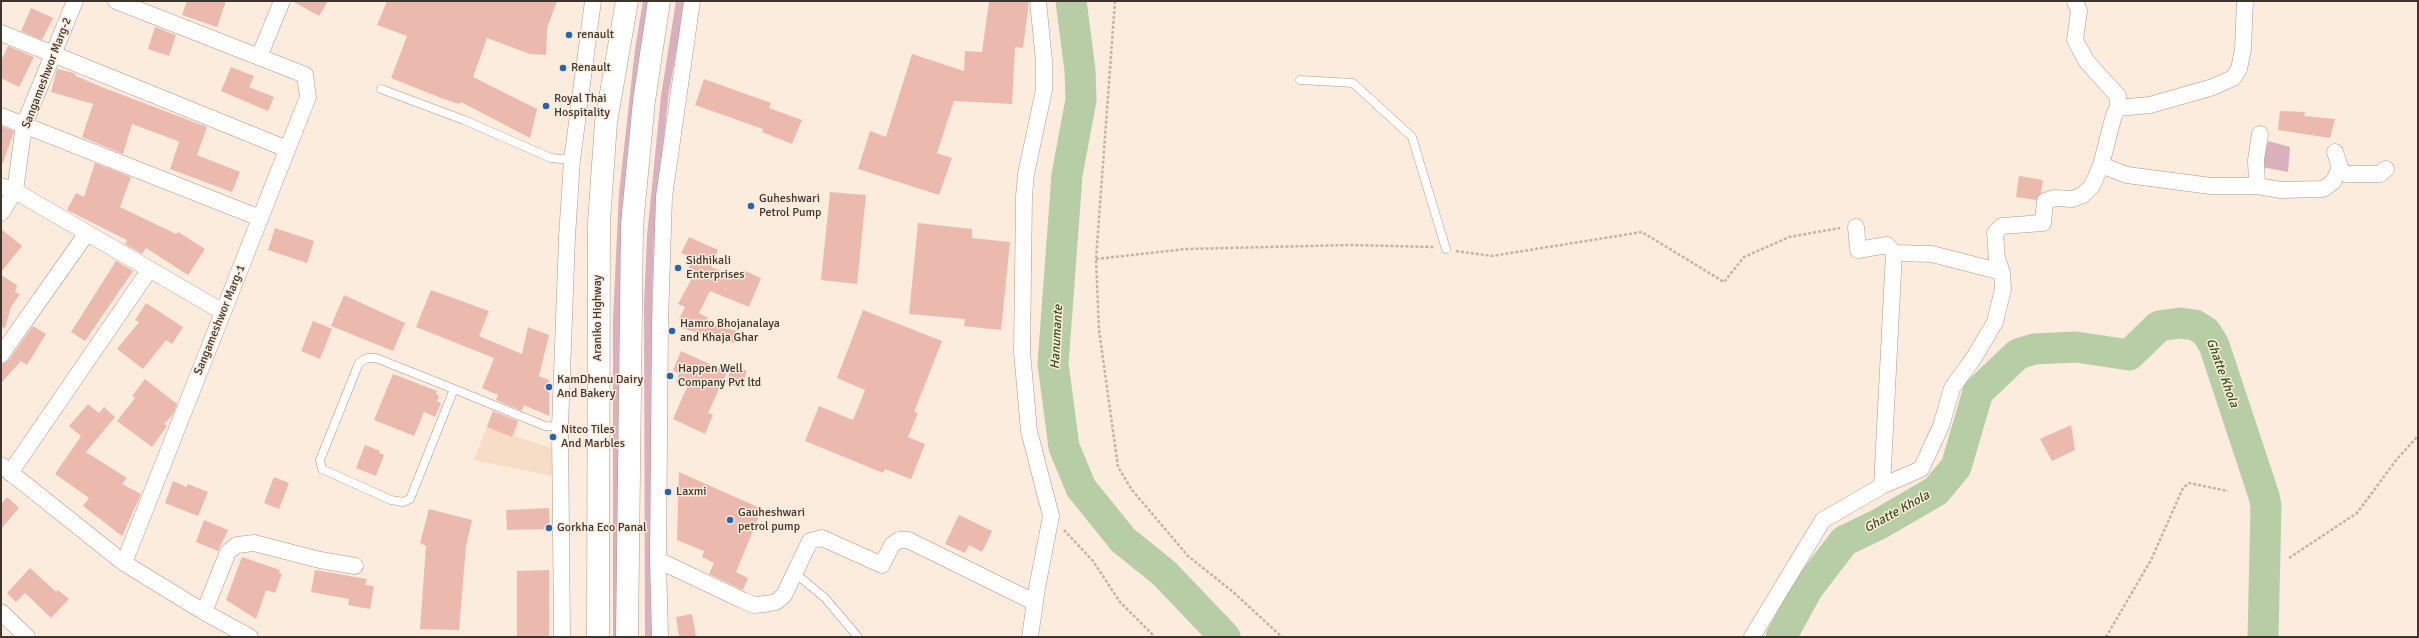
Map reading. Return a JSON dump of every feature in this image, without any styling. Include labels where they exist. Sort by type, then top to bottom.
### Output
[{"type":"highway","name":"Araniko Highway","points":[[598,637],[599,222],[606,122],[627,1]]},
{"type":"highway","points":[[627,637],[632,225],[644,101],[659,1]]},
{"type":"street","name":"Sangameshwor Marg-2","points":[[1,213],[24,125],[75,1]]},
{"type":"street","points":[[116,1],[259,57],[282,1]]},
{"type":"street","points":[[562,637],[560,427],[572,160],[593,1]]},
{"type":"street","points":[[660,637],[658,560],[660,323],[664,197],[692,1]]},
{"type":"street","points":[[1030,637],[1035,600],[1050,521],[1049,503],[1029,431],[1022,352],[1024,196],[1026,174],[1044,90],[1044,61],[1038,1]]},
{"type":"street","points":[[1752,637],[1823,520],[1882,486],[1921,469],[1942,426],[1952,388],[1975,356],[1995,322],[2003,289],[2002,272],[1997,259],[1995,233],[2002,226],[2043,223],[2045,201],[2055,198],[2072,199],[2083,195],[2092,186],[2101,165],[2114,115],[2118,108],[2118,96],[2087,62],[2074,40],[2079,11],[2075,1]]},
{"type":"street","points":[[2118,108],[2150,105],[2213,87],[2233,78],[2240,70],[2243,49],[2245,1]]},
{"type":"street","points":[[1,33],[287,149]]},
{"type":"street","name":"Sangameshwor Marg-1","points":[[124,563],[308,97],[305,75],[259,57]]},
{"type":"street","points":[[1,116],[260,218]]},
{"type":"street","points":[[2257,186],[2256,160],[2260,134]]},
{"type":"street","points":[[2335,152],[2340,168],[2345,174],[2380,174],[2386,169]]},
{"type":"street","points":[[2101,165],[2127,175],[2211,186],[2257,186],[2281,190],[2323,189],[2333,182],[2340,168]]},
{"type":"street","points":[[8,189],[223,312]]},
{"type":"street","points":[[1856,227],[1858,250],[1887,245],[1894,253],[1882,486]]},
{"type":"street","points":[[1,355],[87,233]]},
{"type":"street","points":[[1894,253],[1932,254],[2002,272]]},
{"type":"street","points":[[150,269],[6,469],[124,563],[204,612],[250,637]]},
{"type":"street","points":[[658,560],[754,605],[776,602],[784,595],[810,541],[822,538],[882,565],[892,545],[899,540],[908,540],[1028,599],[1035,600]]},
{"type":"street","points":[[204,612],[228,552],[237,545],[254,543],[320,560],[355,566]]},
{"type":"street","points":[[1,612],[27,637]]},
{"type":"lane","points":[[1300,80],[1352,83],[1412,137],[1446,249]]},
{"type":"lane","points":[[381,89],[464,120],[551,158],[572,160]]},
{"type":"lane","points":[[454,389],[410,499],[403,502],[391,500],[322,469],[320,460],[359,363],[367,358],[376,358],[454,389],[545,426],[560,427]]},
{"type":"lane","points":[[795,573],[825,598],[858,637]]},
{"type":"path","points":[[1115,1],[1096,259],[1098,330],[1118,467],[1132,490],[1188,556],[1232,591],[1282,637]]},
{"type":"path","points":[[1096,259],[1186,249],[1350,245],[1424,246],[1492,256],[1642,232],[1724,282],[1744,257],[1789,237],[1856,227]]},
{"type":"path","points":[[2289,558],[2356,513],[2397,459],[2418,436]]},
{"type":"path","points":[[2106,637],[2151,560],[2183,488],[2189,482],[2228,491]]},
{"type":"path","points":[[1050,521],[1067,532],[1093,561],[1120,602],[1155,637]]},
{"type":"shaded area","points":[[643,1],[651,1],[621,637],[613,637],[613,319],[619,193],[635,49]]},
{"type":"shaded area","points":[[676,1],[685,1],[668,98],[654,238],[652,305],[652,637],[645,637],[644,305],[647,236],[661,96]]},
{"type":"shaded area","points":[[2268,141],[2290,147],[2288,172],[2262,167]]},
{"type":"shaded area","points":[[492,413],[519,423],[514,436],[552,448],[552,476],[474,460]]},
{"type":"building","points":[[187,1],[226,1],[217,27],[182,15]]},
{"type":"building","points":[[292,1],[328,1],[319,16]]},
{"type":"building","points":[[387,1],[557,1],[547,28],[546,55],[530,54],[487,38],[473,77],[537,109],[530,138],[461,102],[459,104],[441,98],[391,78],[407,36],[377,25]]},
{"type":"building","points":[[989,1],[1029,1],[1023,48],[1015,47],[1012,104],[954,101],[937,153],[952,158],[939,195],[858,169],[870,131],[886,137],[912,54],[964,71],[965,51],[982,52]]},
{"type":"building","points":[[31,8],[53,18],[42,40],[21,31]]},
{"type":"building","points":[[155,27],[176,35],[169,56],[148,49]]},
{"type":"building","points":[[8,46],[34,57],[19,87],[1,78],[1,61]]},
{"type":"building","points":[[231,67],[254,76],[249,87],[274,97],[268,111],[221,91]]},
{"type":"building","points":[[57,69],[74,73],[76,76],[104,88],[207,127],[197,155],[240,172],[232,192],[170,169],[179,142],[132,124],[123,154],[82,137],[93,104],[51,92]]},
{"type":"building","points":[[704,79],[771,103],[769,108],[802,120],[792,144],[762,132],[763,129],[695,105]]},
{"type":"building","points":[[2280,111],[2305,112],[2304,116],[2335,119],[2330,138],[2278,130]]},
{"type":"building","points":[[1,126],[14,131],[3,163],[1,163]]},
{"type":"building","points":[[95,163],[131,177],[120,207],[176,234],[178,232],[205,249],[188,275],[146,248],[142,254],[125,244],[127,240],[67,210],[76,193],[84,197]]},
{"type":"building","points":[[2019,176],[2043,180],[2041,193],[2036,200],[2016,197]]},
{"type":"building","points":[[830,192],[866,195],[857,284],[821,280]]},
{"type":"building","points":[[918,223],[972,229],[972,238],[1010,242],[1001,330],[964,326],[965,319],[909,314]]},
{"type":"building","points":[[275,228],[314,241],[307,263],[268,250]]},
{"type":"building","points":[[1,229],[22,246],[1,272]]},
{"type":"building","points":[[689,237],[718,250],[711,267],[740,279],[743,270],[761,278],[749,307],[710,291],[699,313],[708,318],[706,323],[737,331],[734,343],[681,328],[684,322],[679,319],[685,307],[678,304],[692,278],[685,275],[694,258],[681,253]]},
{"type":"building","points":[[116,261],[133,271],[85,341],[71,332]]},
{"type":"building","points":[[1,275],[17,285],[15,292],[20,294],[11,307],[5,328],[1,327]]},
{"type":"building","points":[[431,290],[489,311],[479,336],[522,354],[528,327],[549,335],[539,376],[549,380],[549,416],[524,405],[522,411],[496,400],[498,395],[482,388],[494,358],[416,327]]},
{"type":"building","points":[[344,295],[405,323],[393,351],[331,326]]},
{"type":"building","points":[[146,303],[183,327],[172,344],[166,340],[143,369],[117,349],[139,322],[135,320]]},
{"type":"building","points":[[863,310],[942,341],[914,412],[918,413],[908,437],[925,444],[911,479],[885,469],[883,473],[805,441],[819,406],[853,420],[865,390],[837,378]]},
{"type":"building","points":[[313,321],[332,329],[320,359],[301,351]]},
{"type":"building","points":[[33,326],[46,334],[27,365],[21,361],[1,383],[1,365],[9,360]]},
{"type":"building","points":[[681,351],[727,372],[708,413],[713,415],[705,434],[673,419],[687,387],[676,382],[679,374],[673,370]]},
{"type":"building","points":[[733,365],[747,371],[741,388],[726,382]]},
{"type":"building","points":[[393,374],[437,391],[436,394],[439,396],[437,401],[441,403],[435,417],[424,412],[414,436],[374,420]]},
{"type":"building","points":[[145,379],[177,404],[173,414],[164,424],[167,426],[152,447],[117,421],[135,398],[132,396]]},
{"type":"building","points":[[88,404],[99,413],[104,407],[115,417],[86,452],[127,478],[122,484],[141,494],[122,536],[83,506],[89,498],[55,474],[81,436],[69,426]]},
{"type":"building","points":[[493,411],[518,421],[512,437],[487,427]]},
{"type":"building","points":[[2071,425],[2075,450],[2052,461],[2040,439]]},
{"type":"building","points":[[365,445],[380,451],[379,453],[384,455],[376,476],[356,468]]},
{"type":"building","points":[[679,472],[762,509],[736,572],[748,578],[743,590],[709,574],[714,563],[702,557],[704,551],[677,540]]},
{"type":"building","points":[[274,477],[289,483],[279,509],[264,503]]},
{"type":"building","points":[[173,481],[186,487],[188,484],[208,492],[198,516],[165,503]]},
{"type":"building","points":[[7,497],[19,508],[1,529],[1,504]]},
{"type":"building","points":[[549,508],[549,529],[507,530],[506,510]]},
{"type":"building","points":[[429,509],[472,520],[466,546],[459,630],[420,629],[426,546],[420,543]]},
{"type":"building","points":[[959,515],[992,531],[982,552],[969,545],[965,553],[945,544]]},
{"type":"building","points":[[204,520],[228,530],[218,551],[196,542]]},
{"type":"building","points":[[242,557],[280,570],[279,573],[282,574],[275,593],[266,590],[256,619],[226,600]]},
{"type":"building","points":[[30,568],[56,592],[58,590],[69,599],[51,618],[25,593],[16,602],[7,593]]},
{"type":"building","points":[[315,570],[367,579],[365,585],[374,586],[370,609],[348,605],[349,599],[311,592]]},
{"type":"building","points":[[549,570],[549,637],[517,637],[517,571]]},
{"type":"building","points":[[692,614],[696,637],[679,637],[676,617]]},
{"type":"waterway","name":"Hanumante","points":[[1071,1],[1080,70],[1081,100],[1067,175],[1053,364],[1064,447],[1081,488],[1123,540],[1164,573],[1225,637]]},
{"type":"waterway","name":"Ghatte Khola","points":[[1781,637],[1808,588],[1844,541],[1879,524],[1936,491],[1956,467],[1978,392],[2018,354],[2034,349],[2076,347],[2129,355],[2159,326],[2180,323],[2195,325],[2206,332],[2214,345],[2264,496],[2266,506],[2263,637]]},
{"type":"place","name":"renault","points":[[569,35]]},
{"type":"place","name":"Renault","points":[[563,68]]},
{"type":"place","name":"Royal Thai Hospitality","points":[[546,106]]},
{"type":"place","name":"Guheshwari Petrol Pump","points":[[751,206]]},
{"type":"place","name":"Sidhikali Enterprises","points":[[678,268]]},
{"type":"place","name":"Hamro Bhojanalaya and Khaja Ghar","points":[[672,331]]},
{"type":"place","name":"Happen Well Company Pvt ltd","points":[[670,376]]},
{"type":"place","name":"KamDhenu Dairy And Bakery","points":[[549,387]]},
{"type":"place","name":"Nitco Tiles And Marbles","points":[[553,437]]},
{"type":"place","name":"Laxmi","points":[[668,492]]},
{"type":"place","name":"Gauheshwari petrol pump","points":[[730,520]]},
{"type":"place","name":"Gorkha Eco Panal","points":[[549,528]]}]
